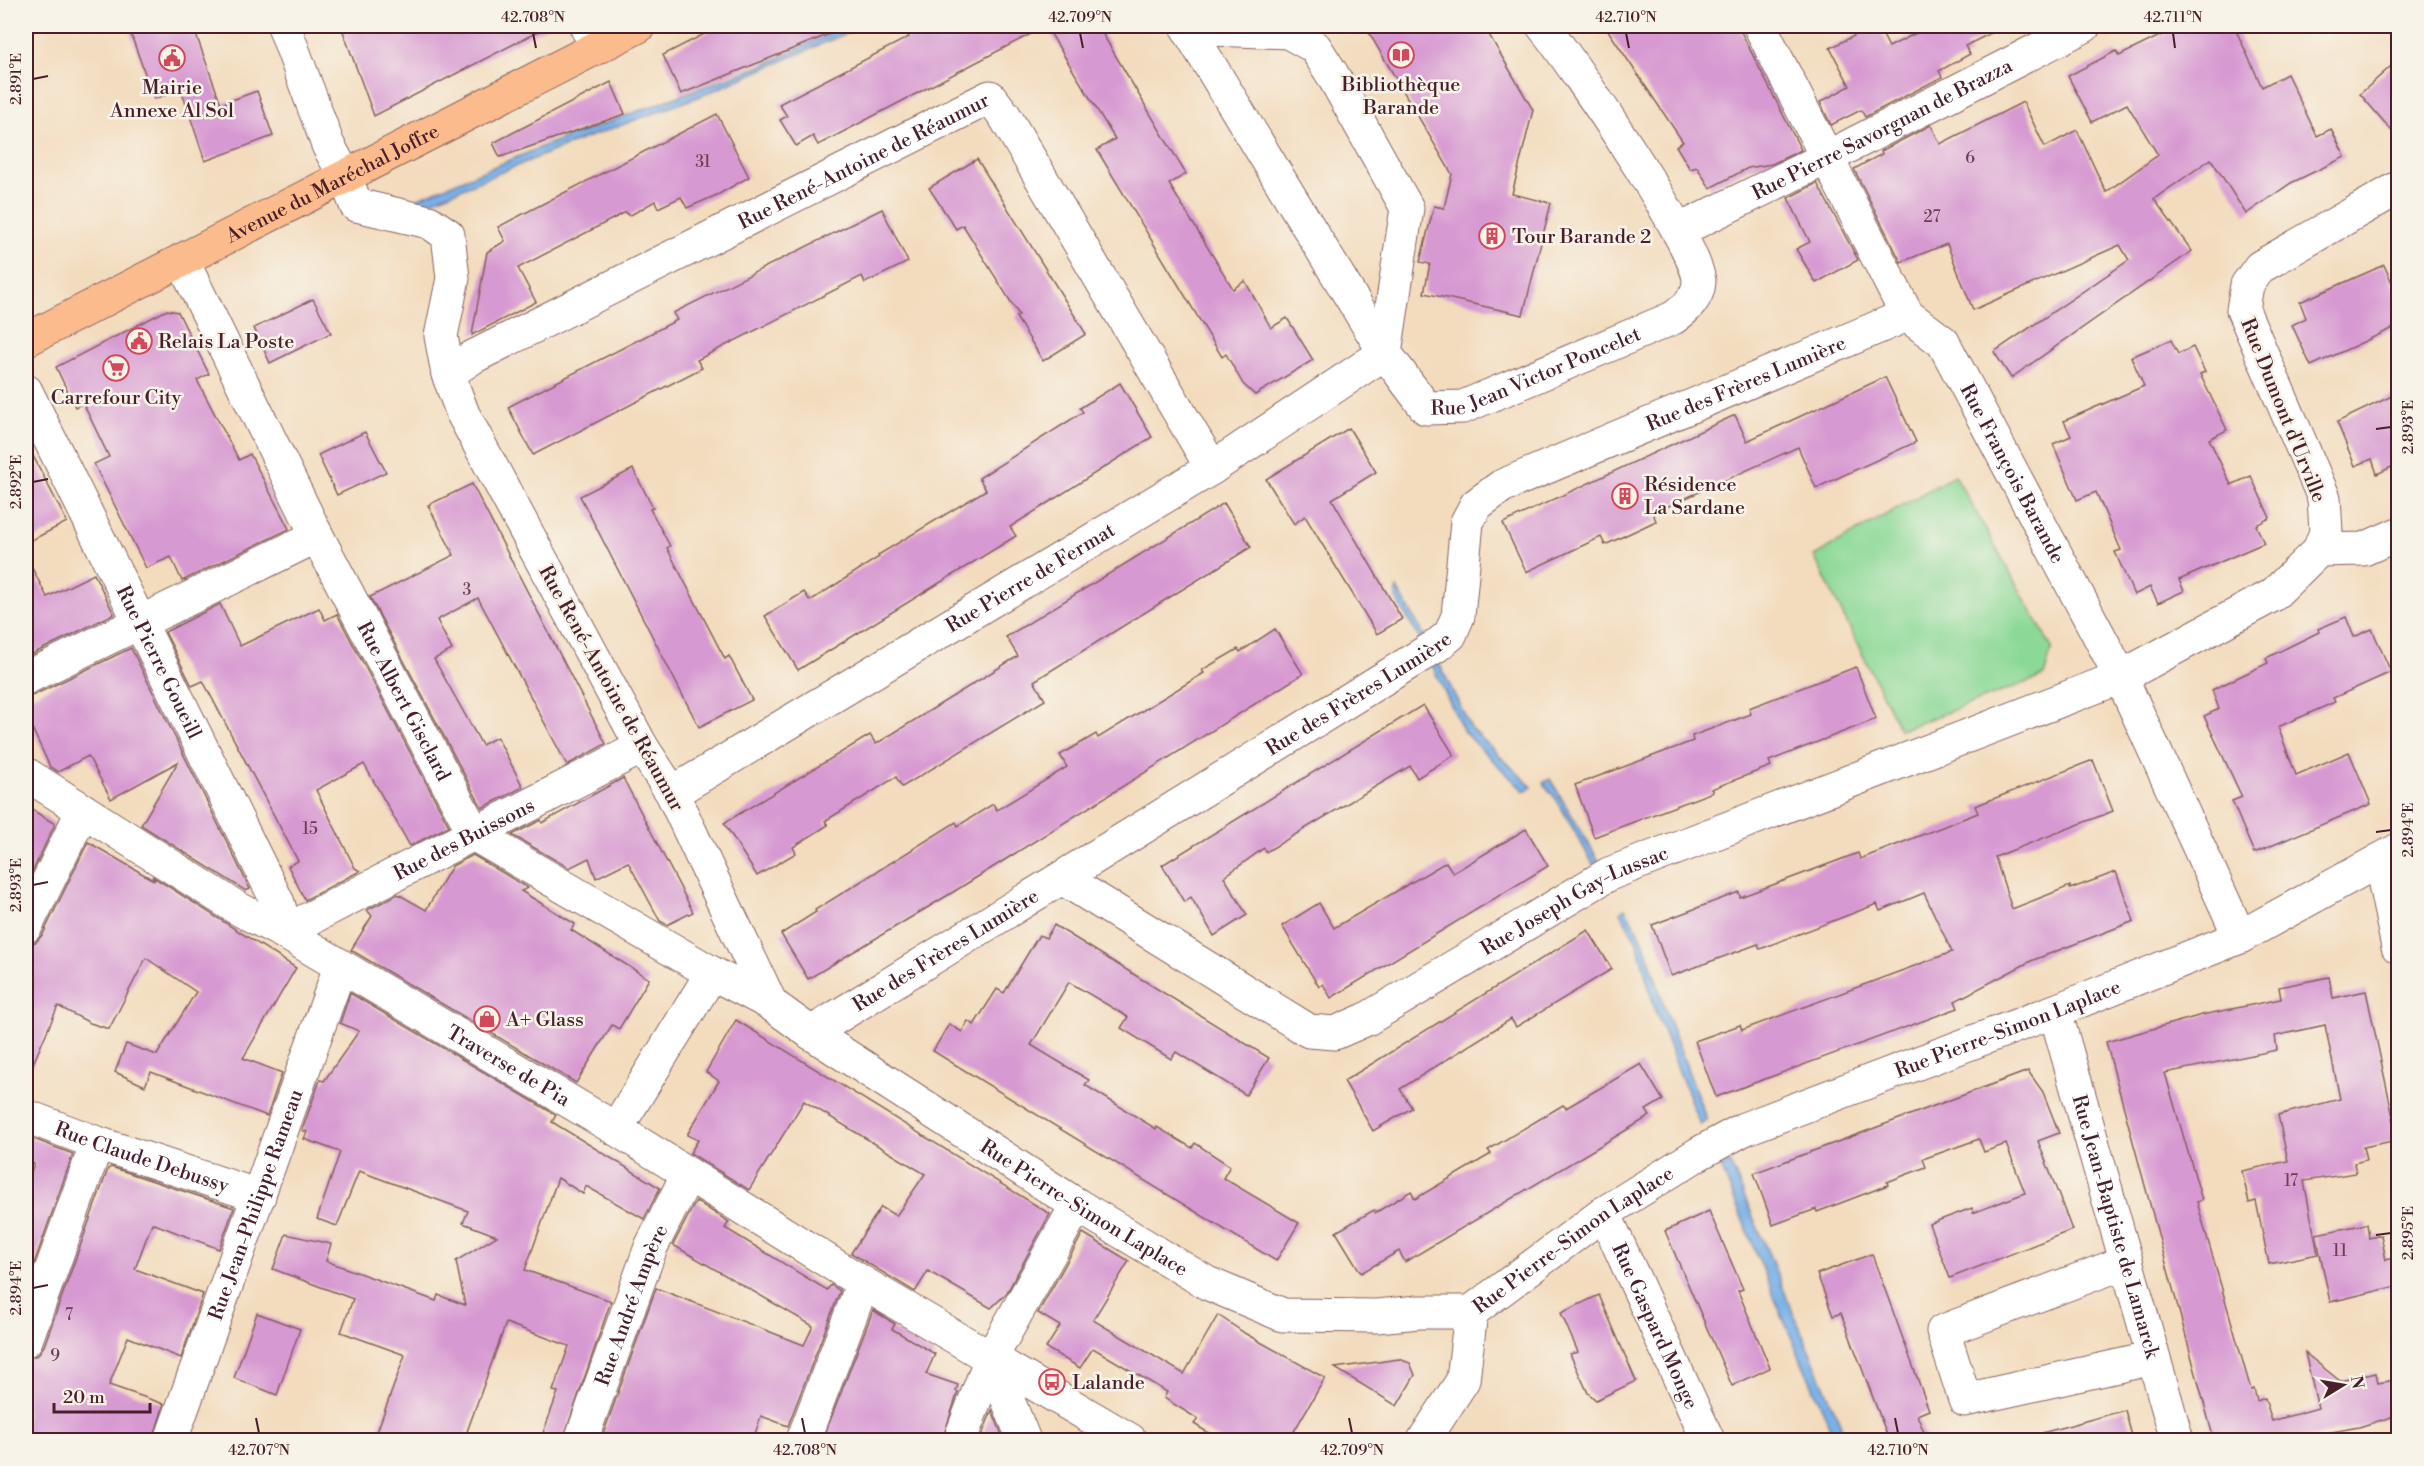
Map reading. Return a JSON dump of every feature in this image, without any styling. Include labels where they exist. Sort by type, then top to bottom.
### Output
[{"type":"main road","name":"Avenue du Maréchal Joffre","points":[[26,340],[345,176],[591,36],[639,26]]},
{"type":"street","points":[[284,26],[327,145],[345,176]]},
{"type":"street","name":"Rue Jean Victor Poncelet","points":[[1187,27],[1384,353],[1426,408],[1463,407],[1673,318],[1695,297],[1699,281],[1695,264],[1678,231],[1565,52],[1543,26]]},
{"type":"street","name":"Rue François Barande","points":[[1760,26],[1907,315],[1943,342],[2121,677],[2240,937]]},
{"type":"street","name":"Rue Pierre Savorgnan de Brazza","points":[[1678,231],[2084,26]]},
{"type":"street","points":[[1187,27],[1288,32],[1315,47],[1332,74],[1407,208],[1384,353]]},
{"type":"street","name":"Rue René-Antoine de Réaumur","points":[[447,374],[473,357],[990,97],[1004,115],[1212,468]]},
{"type":"street","name":"Rue René-Antoine de Réaumur","points":[[345,176],[356,205],[429,222],[448,235],[453,278],[441,336],[447,374],[463,414],[642,747],[672,792],[771,1004]]},
{"type":"street","name":"Rue Dumont d'Urville","points":[[2319,550],[2326,532],[2324,498],[2243,310],[2247,285],[2260,267],[2398,188]]},
{"type":"street","name":"Rue Albert Gisclard","points":[[182,260],[317,536],[475,835]]},
{"type":"street","name":"Rue des Frères Lumière","points":[[811,1033],[1436,646],[1450,635],[1458,616],[1467,522],[1476,505],[1502,486],[1907,315]]},
{"type":"street","name":"Rue Pierre de Fermat","points":[[672,792],[1212,468],[1384,353]]},
{"type":"street","name":"Rue Pierre Goueill","points":[[26,391],[278,903],[287,934]]},
{"type":"street","points":[[2121,677],[2272,595],[2319,550],[2364,549],[2398,534]]},
{"type":"street","points":[[26,678],[317,536]]},
{"type":"street","name":"Rue Joseph Gay-Lussac","points":[[1062,878],[1309,1031],[1335,1033],[1367,1019],[1609,874],[2121,677]]},
{"type":"street","name":"Rue des Buissons","points":[[287,934],[303,922],[642,747]]},
{"type":"street","name":"Traverse de Pia","points":[[26,774],[237,908],[287,934],[616,1129],[862,1283],[1130,1440]]},
{"type":"street","points":[[26,926],[83,810]]},
{"type":"street","points":[[475,835],[712,973],[771,1004]]},
{"type":"street","points":[[2389,855],[2398,948]]},
{"type":"street","name":"Rue Pierre-Simon Laplace","points":[[771,1004],[811,1033],[1077,1205],[1207,1283],[1283,1315],[1377,1316],[1419,1312],[1471,1312],[1604,1213],[1698,1154],[1744,1129],[2055,1011],[2240,937],[2389,855]]},
{"type":"street","name":"Rue Jean-Philippe Rameau","points":[[171,1440],[340,967]]},
{"type":"street","points":[[616,1129],[712,973]]},
{"type":"street","name":"Rue Jean-Baptiste de Lamarck","points":[[2055,1011],[2177,1440]]},
{"type":"street","name":"Rue Claude Debussy","points":[[26,1116],[97,1143],[259,1196]]},
{"type":"street","points":[[26,1340],[97,1143]]},
{"type":"street","name":"Rue André Ampère","points":[[581,1440],[651,1247],[688,1174]]},
{"type":"street","points":[[960,1440],[991,1358],[1077,1205]]},
{"type":"street","name":"Rue Gaspard Monge","points":[[1604,1213],[1708,1440]]},
{"type":"street","points":[[2126,1262],[1943,1331],[1965,1400],[2154,1358]]},
{"type":"street","points":[[803,1440],[862,1283]]},
{"type":"street","points":[[1424,1440],[1463,1380],[1471,1312]]},
{"type":"street","points":[[991,1358],[1024,1440]]},
{"type":"green space","points":[[1955,475],[2052,648],[2044,676],[1900,730],[1814,556]]},
{"type":"water","points":[[847,26],[863,26],[701,96],[575,142],[417,207],[401,205],[549,144],[763,65]]},
{"type":"water","points":[[1397,588],[1431,647],[1471,728],[1532,787],[1524,791],[1464,732],[1419,638],[1396,598]]},
{"type":"water","points":[[1550,779],[1599,861],[1593,864],[1556,799],[1543,783]]},
{"type":"water","points":[[1625,908],[1643,940],[1669,1020],[1707,1121],[1700,1125],[1655,1010],[1637,942],[1620,912]]},
{"type":"water","points":[[1730,1162],[1847,1440],[1836,1440],[1782,1316],[1721,1167]]},
{"type":"building","points":[[128,26],[193,26],[221,104],[257,91],[273,136],[205,161],[181,89],[154,99]]},
{"type":"building","points":[[341,26],[549,26],[374,116]]},
{"type":"building","points":[[720,26],[847,27],[681,94],[663,55]]},
{"type":"building","points":[[903,26],[1046,26],[818,145],[813,136],[796,146],[780,120],[787,116],[779,104],[909,37]]},
{"type":"building","points":[[1046,26],[1098,26],[1186,174],[1169,184],[1233,289],[1245,281],[1271,328],[1287,318],[1313,360],[1255,395],[1243,384],[1226,354],[1222,357],[1097,150],[1115,139]]},
{"type":"building","points":[[1365,26],[1484,26],[1533,110],[1512,194],[1551,203],[1523,315],[1424,293],[1430,264],[1420,262],[1434,206],[1444,208],[1452,174]]},
{"type":"building","points":[[1605,26],[1738,26],[1801,150],[1772,164],[1748,168],[1710,188],[1697,167],[1690,169],[1676,146],[1683,142]]},
{"type":"building","points":[[1873,26],[1878,26],[1889,47],[1930,26],[2005,26],[1965,46],[1970,54],[1939,71],[1942,77],[1865,117],[1861,110],[1831,125],[1820,102],[1850,86],[1830,48]]},
{"type":"building","points":[[2180,26],[2234,26],[2262,87],[2287,74],[2317,136],[2331,129],[2345,157],[2291,183],[2246,214],[2211,159],[2154,199],[2192,251],[2011,378],[1994,352],[2129,260],[2120,245],[1973,310],[1947,244],[1901,262],[1854,169],[1882,154],[1881,151],[1931,125],[1940,144],[2023,102],[2045,147],[2077,130],[2106,192],[2158,155],[2127,104],[2092,122],[2068,76],[2116,51],[2119,56]]},
{"type":"building","points":[[2398,60],[2398,138],[2360,94]]},
{"type":"building","points":[[611,82],[625,114],[500,157],[493,143]]},
{"type":"building","points":[[717,114],[749,177],[687,208],[681,197],[658,208],[655,201],[629,216],[626,212],[518,268],[536,302],[472,335],[487,252],[505,241],[498,227]]},
{"type":"building","points":[[977,159],[1086,334],[1043,361],[1016,317],[1019,315],[963,225],[956,229],[929,188]]},
{"type":"building","points":[[1817,183],[1858,260],[1816,283],[1796,249],[1810,242],[1788,198]]},
{"type":"building","points":[[882,209],[908,262],[865,283],[862,276],[697,360],[702,368],[533,455],[508,407],[677,320],[673,313]]},
{"type":"building","points":[[2384,265],[2398,296],[2398,326],[2311,366],[2292,325],[2306,318],[2300,302]]},
{"type":"building","points":[[313,299],[331,333],[270,363],[254,328]]},
{"type":"building","points":[[167,310],[178,312],[209,374],[197,380],[239,460],[250,454],[289,529],[182,581],[171,557],[146,568],[94,464],[109,457],[83,403],[75,407],[56,367]]},
{"type":"building","points":[[2171,340],[2178,354],[2193,347],[2205,372],[2200,374],[2227,430],[2209,439],[2231,485],[2251,476],[2270,518],[2256,525],[2264,543],[2179,580],[2184,591],[2158,603],[2150,587],[2134,595],[2115,552],[2121,550],[2096,492],[2077,500],[2053,444],[2071,436],[2064,421],[2144,386],[2131,357]]},
{"type":"building","name":"Résidence La Sardane","points":[[1885,377],[1916,442],[1816,488],[1798,447],[1653,513],[1656,521],[1605,545],[1601,537],[1526,572],[1503,523],[1735,415],[1747,441]]},
{"type":"building","points":[[1120,383],[1152,437],[1010,527],[1016,536],[798,670],[765,616],[804,592],[810,601],[879,557],[878,555],[986,490],[979,478],[1083,412],[1080,408]]},
{"type":"building","points":[[2398,393],[2398,464],[2377,474],[2372,459],[2355,466],[2337,422]]},
{"type":"building","points":[[1349,428],[1376,472],[1332,499],[1402,619],[1377,634],[1305,516],[1294,524],[1266,479]]},
{"type":"building","points":[[365,432],[386,472],[337,495],[318,455]]},
{"type":"building","points":[[26,442],[67,522],[26,543]]},
{"type":"building","points":[[633,469],[653,508],[650,509],[670,546],[667,548],[725,659],[729,656],[752,700],[699,727],[580,496]]},
{"type":"building","points":[[472,484],[606,744],[567,765],[478,598],[437,620],[452,650],[434,659],[482,745],[497,737],[523,787],[482,808],[370,597],[454,555],[428,505]]},
{"type":"building","points":[[1224,503],[1251,547],[1034,681],[1045,700],[902,787],[896,777],[825,821],[828,825],[793,847],[796,853],[757,876],[724,823],[870,735],[876,744],[1018,656],[1006,637]]},
{"type":"building","points":[[26,556],[47,597],[94,574],[114,614],[26,657]]},
{"type":"building","points":[[220,604],[240,646],[319,608],[325,620],[337,614],[449,826],[410,846],[364,764],[316,790],[355,868],[360,871],[305,900],[288,866],[298,861],[203,681],[192,686],[165,632]]},
{"type":"building","points":[[2346,617],[2354,637],[2372,629],[2391,672],[2333,698],[2335,702],[2278,727],[2296,775],[2349,752],[2371,804],[2254,853],[2232,801],[2242,797],[2204,716],[2219,709],[2212,690],[2268,663],[2266,658],[2319,632],[2318,629]]},
{"type":"building","points":[[1275,629],[1303,674],[950,894],[808,979],[781,934],[816,912],[815,910],[956,822],[958,826],[993,804],[997,810],[1067,767],[1060,755],[1096,734],[1098,738],[1204,673],[1202,670],[1238,649],[1240,652]]},
{"type":"building","points":[[131,648],[250,889],[246,891],[141,825],[178,762],[111,799],[88,756],[58,772],[50,767],[26,715],[26,697]]},
{"type":"building","points":[[1856,667],[1876,719],[1769,761],[1771,766],[1711,789],[1713,792],[1594,837],[1575,785],[1693,741],[1692,736],[1751,714],[1749,708]]},
{"type":"building","points":[[1423,705],[1454,755],[1417,778],[1410,766],[1266,852],[1264,848],[1224,877],[1247,915],[1214,936],[1191,897],[1184,902],[1162,865]]},
{"type":"building","points":[[2093,760],[2113,811],[1995,857],[2012,909],[2070,886],[2070,889],[2116,872],[2134,921],[2031,961],[1955,1001],[1958,1008],[1716,1097],[1695,1041],[1740,1025],[1742,1030],[1952,952],[1924,893],[1880,911],[1877,904],[1760,949],[1758,944],[1671,976],[1652,925],[1739,892],[1740,897],[1858,853],[1860,859],[1978,813],[1975,806]]},
{"type":"building","points":[[623,778],[693,912],[667,925],[660,921],[628,862],[596,878],[589,858],[569,868],[512,835],[541,820],[542,823]]},
{"type":"building","points":[[26,806],[55,824],[26,885]]},
{"type":"building","points":[[1526,829],[1548,866],[1331,998],[1323,984],[1319,987],[1282,926],[1319,903],[1334,928],[1446,862],[1453,873]]},
{"type":"building","points":[[88,842],[155,881],[152,876],[296,968],[243,1058],[282,1073],[267,1116],[151,1072],[145,1086],[115,1072],[126,1044],[157,1055],[196,992],[146,958],[109,1029],[90,1023],[58,1006],[26,1080],[26,944],[36,942],[43,934]]},
{"type":"building","points":[[473,855],[528,888],[521,891],[575,924],[571,930],[649,979],[619,1029],[612,1025],[576,1083],[351,950],[372,916],[367,910],[398,894],[426,910],[452,866]]},
{"type":"building","points":[[1054,925],[1269,1058],[1246,1095],[1176,1052],[1171,1059],[1121,1028],[1128,1017],[1069,982],[1031,1045],[1089,1080],[1085,1085],[1156,1129],[1157,1127],[1192,1148],[1195,1143],[1230,1166],[1223,1178],[1299,1223],[1276,1261],[933,1051],[949,1024],[962,1032],[968,1021],[974,1025],[997,989],[1004,993],[1039,935],[1046,938]]},
{"type":"building","points":[[1588,930],[1612,969],[1516,1027],[1511,1019],[1400,1089],[1412,1108],[1373,1131],[1344,1081]]},
{"type":"building","points":[[2329,977],[2333,998],[2366,991],[2398,1140],[2363,1147],[2366,1160],[2354,1163],[2356,1173],[2304,1181],[2318,1254],[2269,1264],[2256,1201],[2249,1203],[2242,1171],[2288,1161],[2278,1115],[2340,1099],[2325,1025],[2275,1036],[2277,1050],[2165,1073],[2202,1200],[2197,1202],[2251,1390],[2254,1389],[2257,1401],[2265,1398],[2272,1421],[2318,1408],[2305,1353],[2340,1381],[2376,1373],[2378,1383],[2398,1379],[2398,1415],[2359,1427],[2288,1440],[2214,1440],[2106,1042],[2202,1015],[2281,999],[2279,987]]},
{"type":"building","points":[[350,993],[556,1115],[552,1122],[660,1188],[644,1219],[586,1186],[583,1194],[558,1178],[525,1270],[611,1301],[563,1440],[543,1440],[545,1434],[543,1433],[558,1392],[553,1391],[569,1346],[506,1323],[464,1440],[374,1440],[405,1355],[341,1332],[353,1299],[273,1269],[286,1234],[331,1244],[326,1261],[436,1301],[438,1295],[465,1305],[456,1261],[497,1236],[463,1223],[468,1211],[359,1171],[337,1226],[317,1219],[340,1152],[304,1139],[307,1132],[302,1130],[320,1080],[324,1081],[359,1031],[340,1023]]},
{"type":"building","points":[[736,1020],[1050,1214],[1006,1294],[991,1308],[928,1271],[915,1292],[851,1253],[881,1207],[896,1216],[925,1174],[804,1101],[749,1190],[690,1153],[698,1140],[687,1135],[719,1081],[706,1072]]},
{"type":"building","points":[[1641,1064],[1663,1100],[1646,1110],[1650,1116],[1405,1262],[1399,1251],[1361,1273],[1336,1232],[1374,1210],[1375,1213],[1411,1191],[1415,1199],[1491,1154],[1488,1150],[1563,1105],[1566,1108]]},
{"type":"building","points":[[2028,1071],[2043,1092],[2059,1133],[2038,1141],[2072,1230],[1950,1278],[1929,1224],[1972,1208],[1973,1213],[2025,1193],[2006,1144],[1984,1152],[1979,1139],[1923,1159],[1926,1167],[1887,1182],[1888,1185],[1817,1212],[1816,1209],[1773,1225],[1754,1173]]},
{"type":"building","points":[[26,1136],[73,1154],[26,1286],[26,1187],[34,1164],[26,1161]]},
{"type":"building","points":[[111,1167],[234,1208],[219,1249],[152,1223],[135,1269],[203,1294],[181,1358],[128,1337],[109,1385],[164,1404],[153,1440],[26,1440],[26,1358],[38,1355],[44,1346],[108,1169]]},
{"type":"building","points":[[696,1201],[729,1222],[725,1228],[827,1290],[831,1285],[840,1291],[788,1426],[761,1416],[753,1440],[601,1440],[656,1288],[804,1345],[813,1326],[673,1245]]},
{"type":"building","points":[[1709,1211],[1743,1289],[1738,1291],[1770,1368],[1732,1386],[1665,1231]]},
{"type":"building","points":[[2367,1224],[2369,1238],[2381,1235],[2386,1260],[2398,1257],[2398,1286],[2330,1302],[2316,1234]]},
{"type":"building","points":[[1083,1233],[1129,1261],[1093,1320],[1184,1374],[1218,1315],[1246,1334],[1325,1378],[1289,1440],[1220,1440],[1194,1424],[1198,1419],[1164,1398],[1167,1392],[1093,1348],[1080,1368],[1046,1348],[1060,1326],[1038,1313]]},
{"type":"building","points":[[1872,1254],[1929,1410],[1917,1415],[1927,1440],[1889,1440],[1841,1313],[1833,1316],[1817,1274]]},
{"type":"building","points":[[1599,1295],[1636,1381],[1596,1400],[1588,1393],[1570,1354],[1578,1352],[1561,1313]]},
{"type":"building","points":[[873,1310],[895,1324],[892,1329],[935,1354],[926,1374],[958,1385],[956,1391],[958,1392],[942,1440],[823,1439]]},
{"type":"building","points":[[257,1313],[300,1329],[277,1395],[234,1378]]},
{"type":"building","points":[[1399,1359],[1410,1363],[1415,1375],[1397,1406],[1335,1368]]},
{"type":"building","points":[[992,1410],[1004,1440],[980,1440]]},
{"type":"building","points":[[2125,1410],[2133,1440],[2043,1440],[2042,1433]]},
{"type":"place","name":"Bibliothèque Barande","points":[[1401,55]]},
{"type":"place","name":"Mairie Annexe Al Sol","points":[[172,58]]},
{"type":"place","name":"Tour Barande 2","points":[[1492,236]]},
{"type":"place","name":"Relais La Poste","points":[[139,341]]},
{"type":"place","name":"Carrefour City","points":[[116,368]]},
{"type":"place","name":"Résidence La Sardane","points":[[1625,496]]},
{"type":"place","name":"A+ Glass","points":[[487,1019]]},
{"type":"place","name":"Lalande","points":[[1052,1382]]}]
